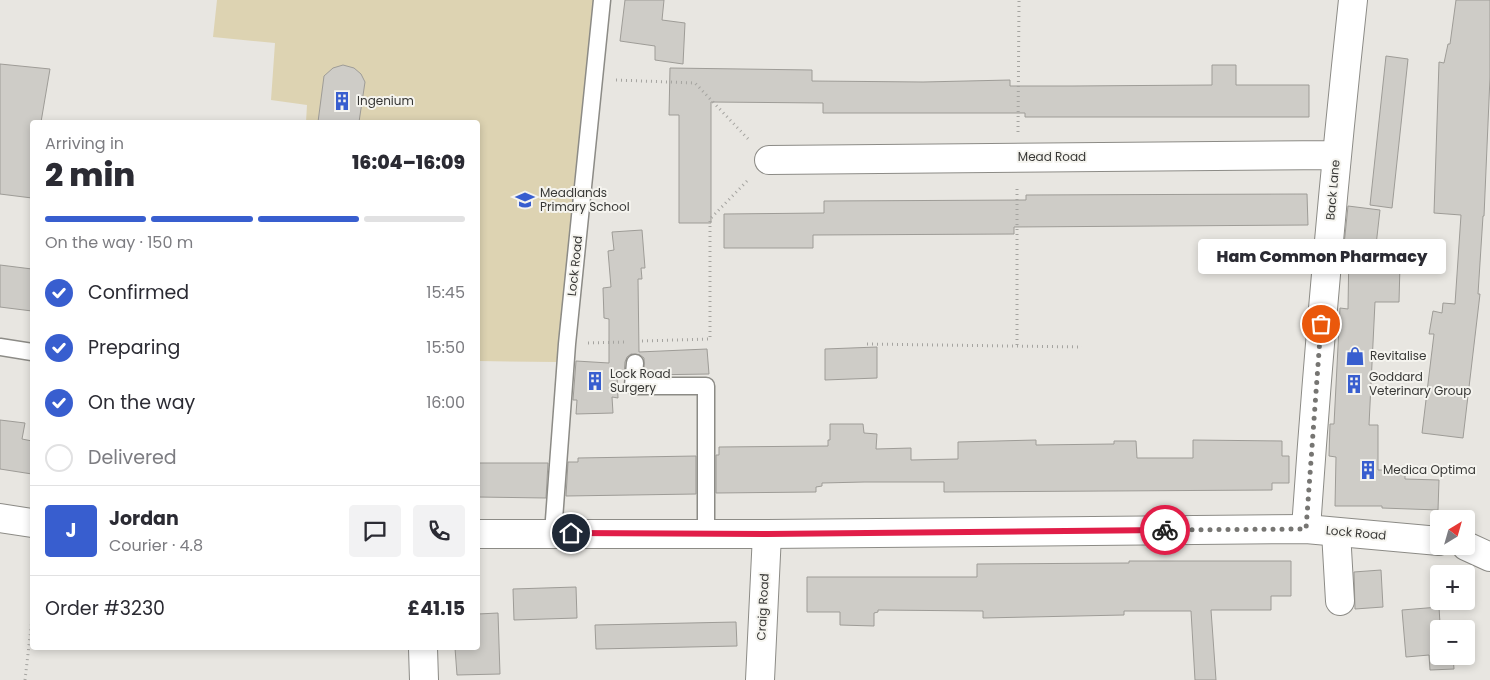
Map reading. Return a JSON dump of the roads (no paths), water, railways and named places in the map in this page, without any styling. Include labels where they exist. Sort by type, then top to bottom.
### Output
[{"type":"street","name":"Back Lane","points":[[1306,529],[1316,380],[1336,155],[1353,0]]},
{"type":"street","name":"Mead Road","points":[[769,160],[1336,155]]},
{"type":"street","points":[[0,518],[30,523]]},
{"type":"street","name":"Lock Road","points":[[480,534],[767,534],[1306,529],[1430,540]]},
{"type":"street","points":[[1336,532],[1340,601]]},
{"type":"street","name":"Craig Road","points":[[760,680],[767,534]]},
{"type":"street","points":[[1475,550],[1490,558]]},
{"type":"street","points":[[423,650],[424,680]]},
{"type":"lane","name":"Lock Road","points":[[553,533],[567,344],[602,0]]},
{"type":"lane","points":[[0,347],[30,352]]},
{"type":"lane","points":[[636,363],[634,386],[706,386],[706,534]]},
{"type":"place","name":"Ingenium","points":[[342,101]]},
{"type":"place","name":"Meadlands Primary School","points":[[525,200]]},
{"type":"place","name":"Ham Common Pharmacy","points":[[1321,324]]},
{"type":"place","name":"Revitalise","points":[[1355,356]]},
{"type":"place","name":"Lock Road Surgery","points":[[595,381]]},
{"type":"place","name":"Goddard Veterinary Group","points":[[1354,384]]},
{"type":"place","name":"Medica Optima","points":[[1368,470]]}]
